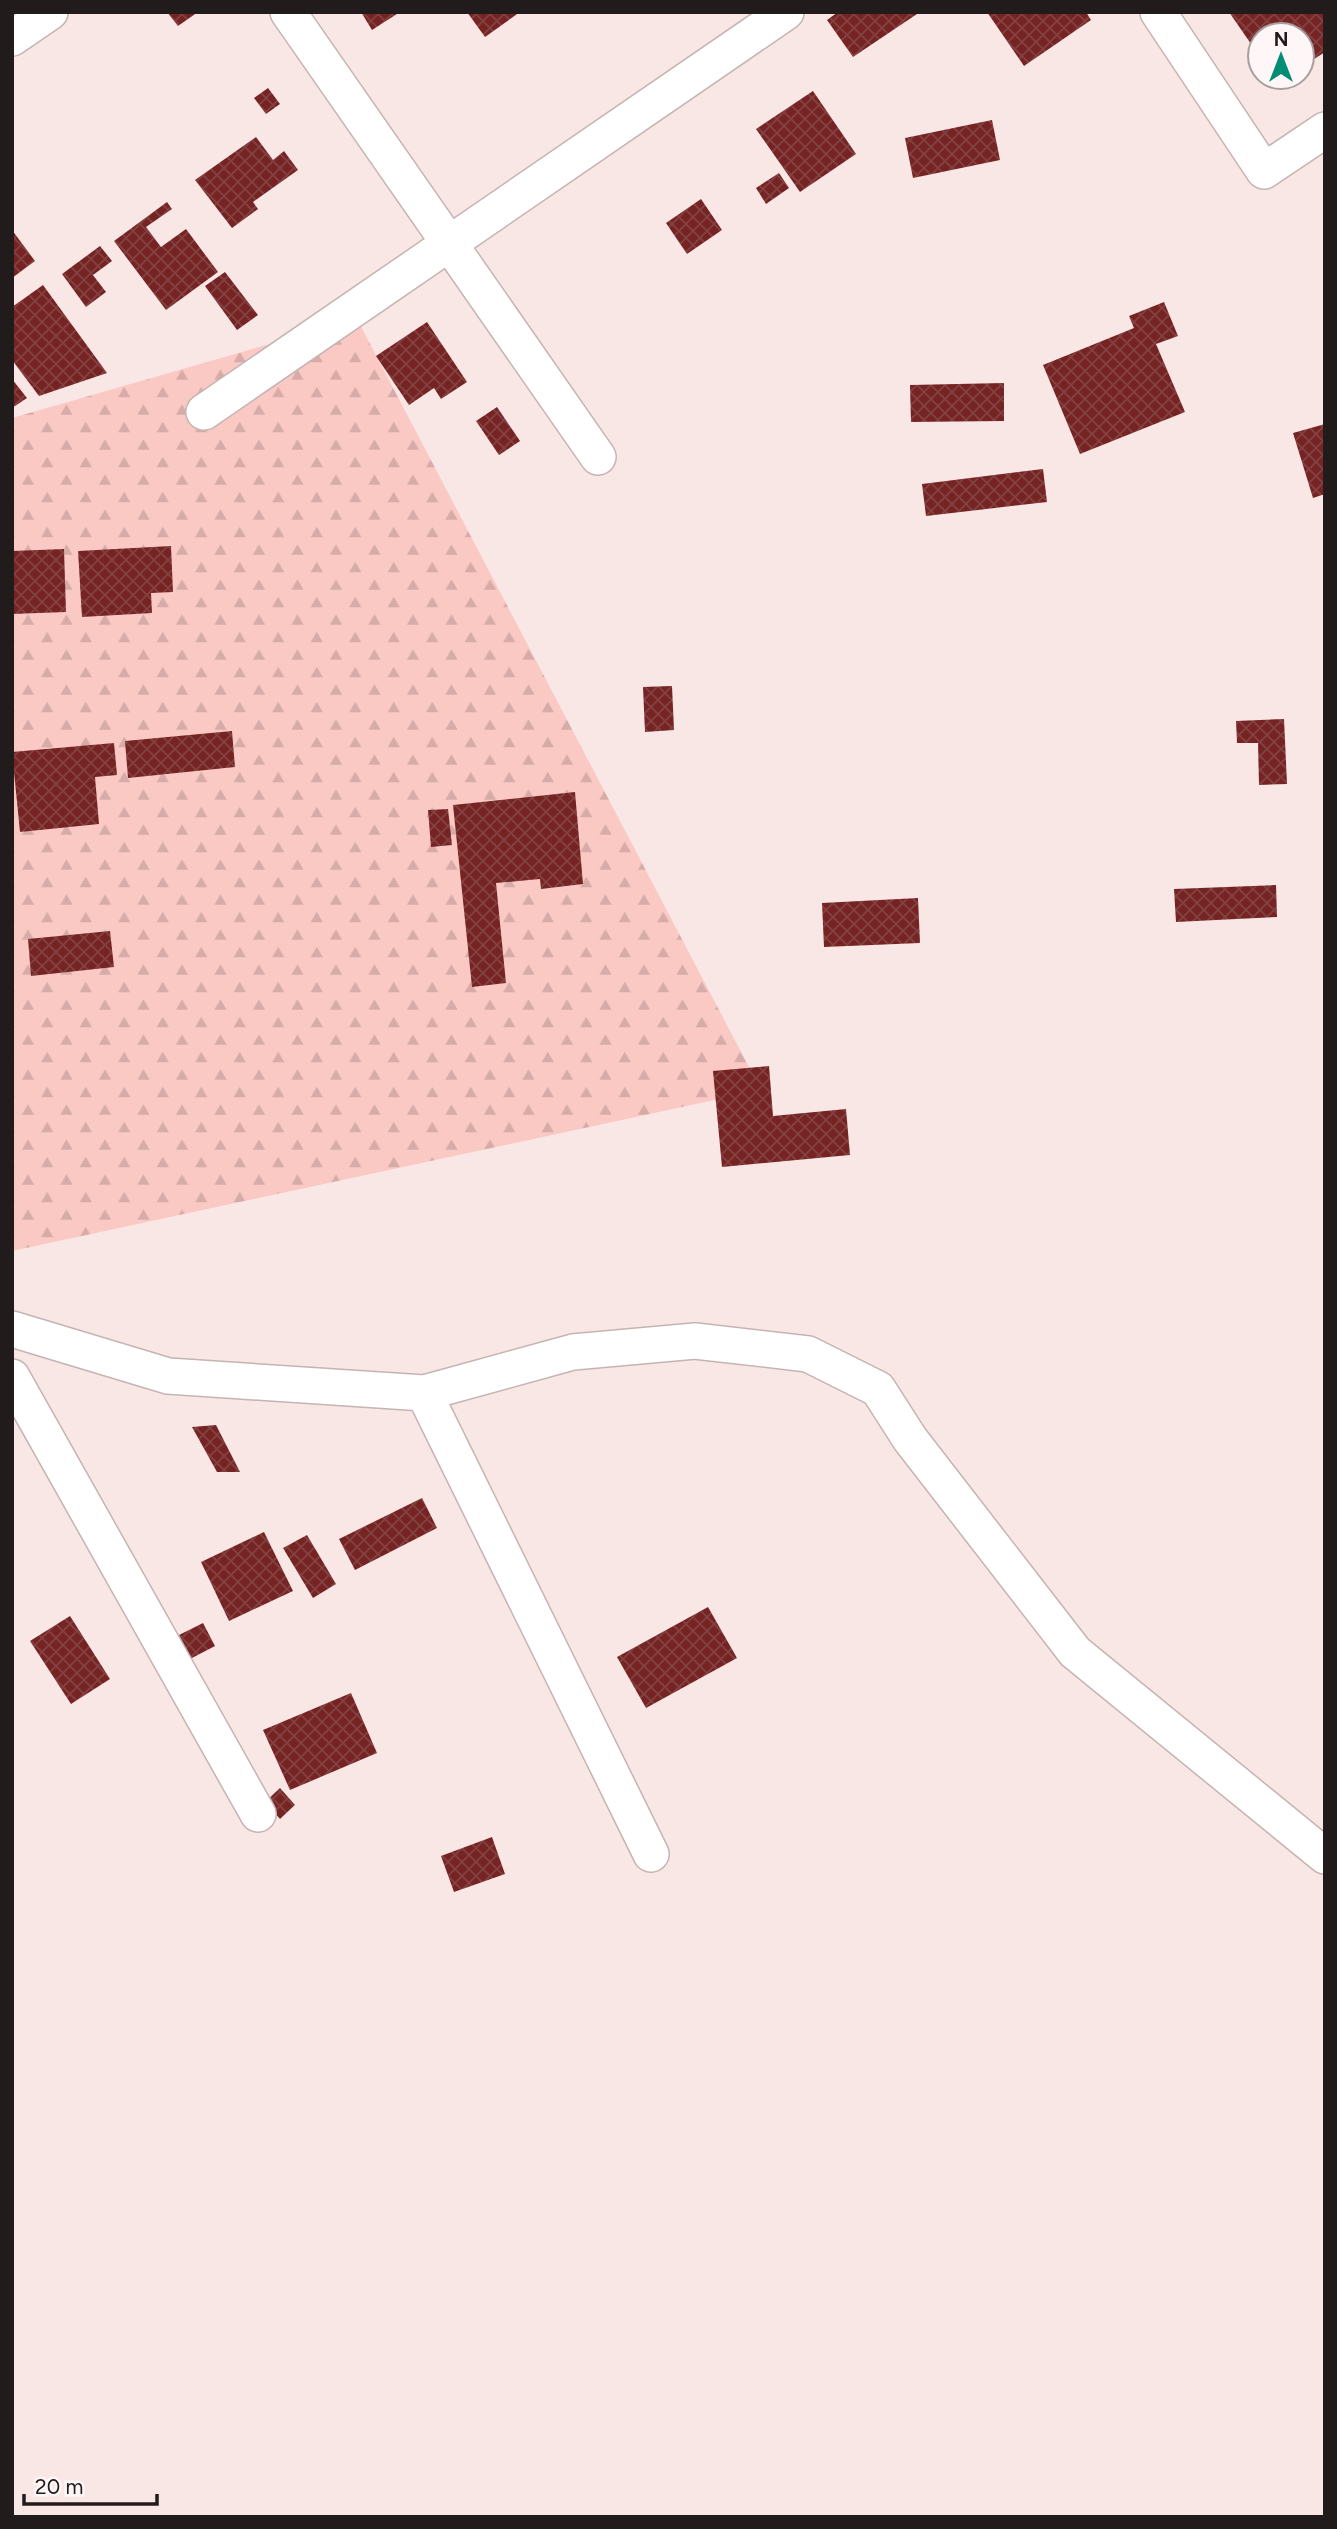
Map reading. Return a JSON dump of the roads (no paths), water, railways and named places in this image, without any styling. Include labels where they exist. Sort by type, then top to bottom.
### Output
[{"type":"street","points":[[12,38],[50,12]]},
{"type":"street","points":[[288,12],[598,457]]},
{"type":"street","points":[[204,412],[786,12]]},
{"type":"street","points":[[1158,12],[1264,172],[1325,130]]},
{"type":"street","points":[[12,1329],[168,1376],[424,1393],[573,1352],[695,1341],[808,1354],[878,1389],[910,1439],[1075,1652],[1325,1856]]},
{"type":"street","points":[[12,1377],[258,1814]]},
{"type":"street","points":[[424,1393],[651,1854]]}]
